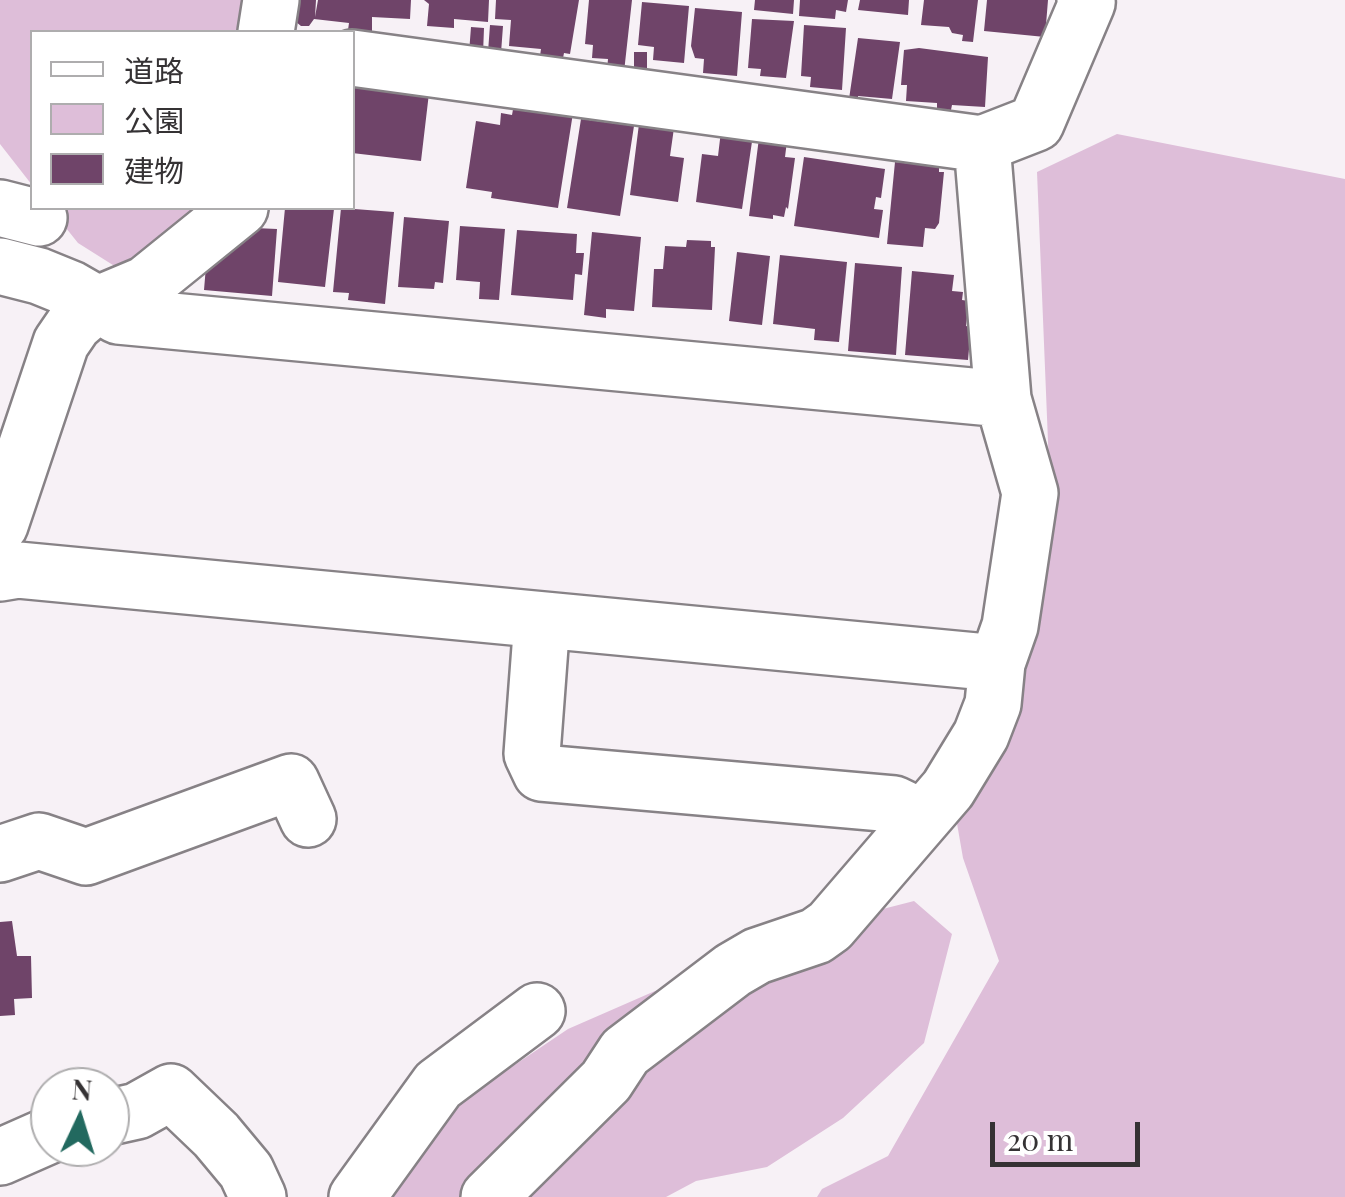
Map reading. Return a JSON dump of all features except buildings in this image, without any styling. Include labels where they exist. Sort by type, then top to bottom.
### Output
[{"type":"street","points":[[266,30],[271,0]]},
{"type":"street","points":[[355,58],[982,144],[1036,123],[1087,3],[1084,0]]},
{"type":"street","points":[[489,1197],[606,1082],[625,1052],[733,970],[758,956],[816,936],[830,926],[965,765],[981,735],[993,704],[997,664],[1010,626],[1030,493],[1003,398],[982,144]]},
{"type":"street","points":[[0,525],[61,342],[74,324],[96,305],[146,284],[238,210]]},
{"type":"street","points":[[0,266],[71,288],[118,316],[145,320],[1003,398]]},
{"type":"street","points":[[0,573],[18,570],[997,664]]},
{"type":"street","points":[[542,620],[532,754],[540,772],[894,804],[923,818]]},
{"type":"street","points":[[0,854],[39,841],[86,857],[291,782],[308,819]]},
{"type":"street","points":[[376,1185],[438,1085],[537,1011]]},
{"type":"street","points":[[130,1113],[171,1092],[216,1135],[246,1171],[258,1197]]},
{"type":"street","points":[[0,1157],[30,1144]]},
{"type":"green space","points":[[0,0],[247,0],[243,30],[30,30],[30,182],[0,144]]},
{"type":"green space","points":[[1117,134],[1345,179],[1345,1197],[817,1197],[822,1189],[888,1156],[999,961],[963,858],[955,812],[1049,466],[1037,172]]},
{"type":"green space","points":[[52,210],[213,210],[124,272],[78,243]]},
{"type":"green space","points":[[914,901],[952,934],[924,1043],[843,1118],[767,1167],[696,1181],[666,1197],[354,1197],[464,1099],[568,1029],[655,991],[790,964],[879,910]]}]
